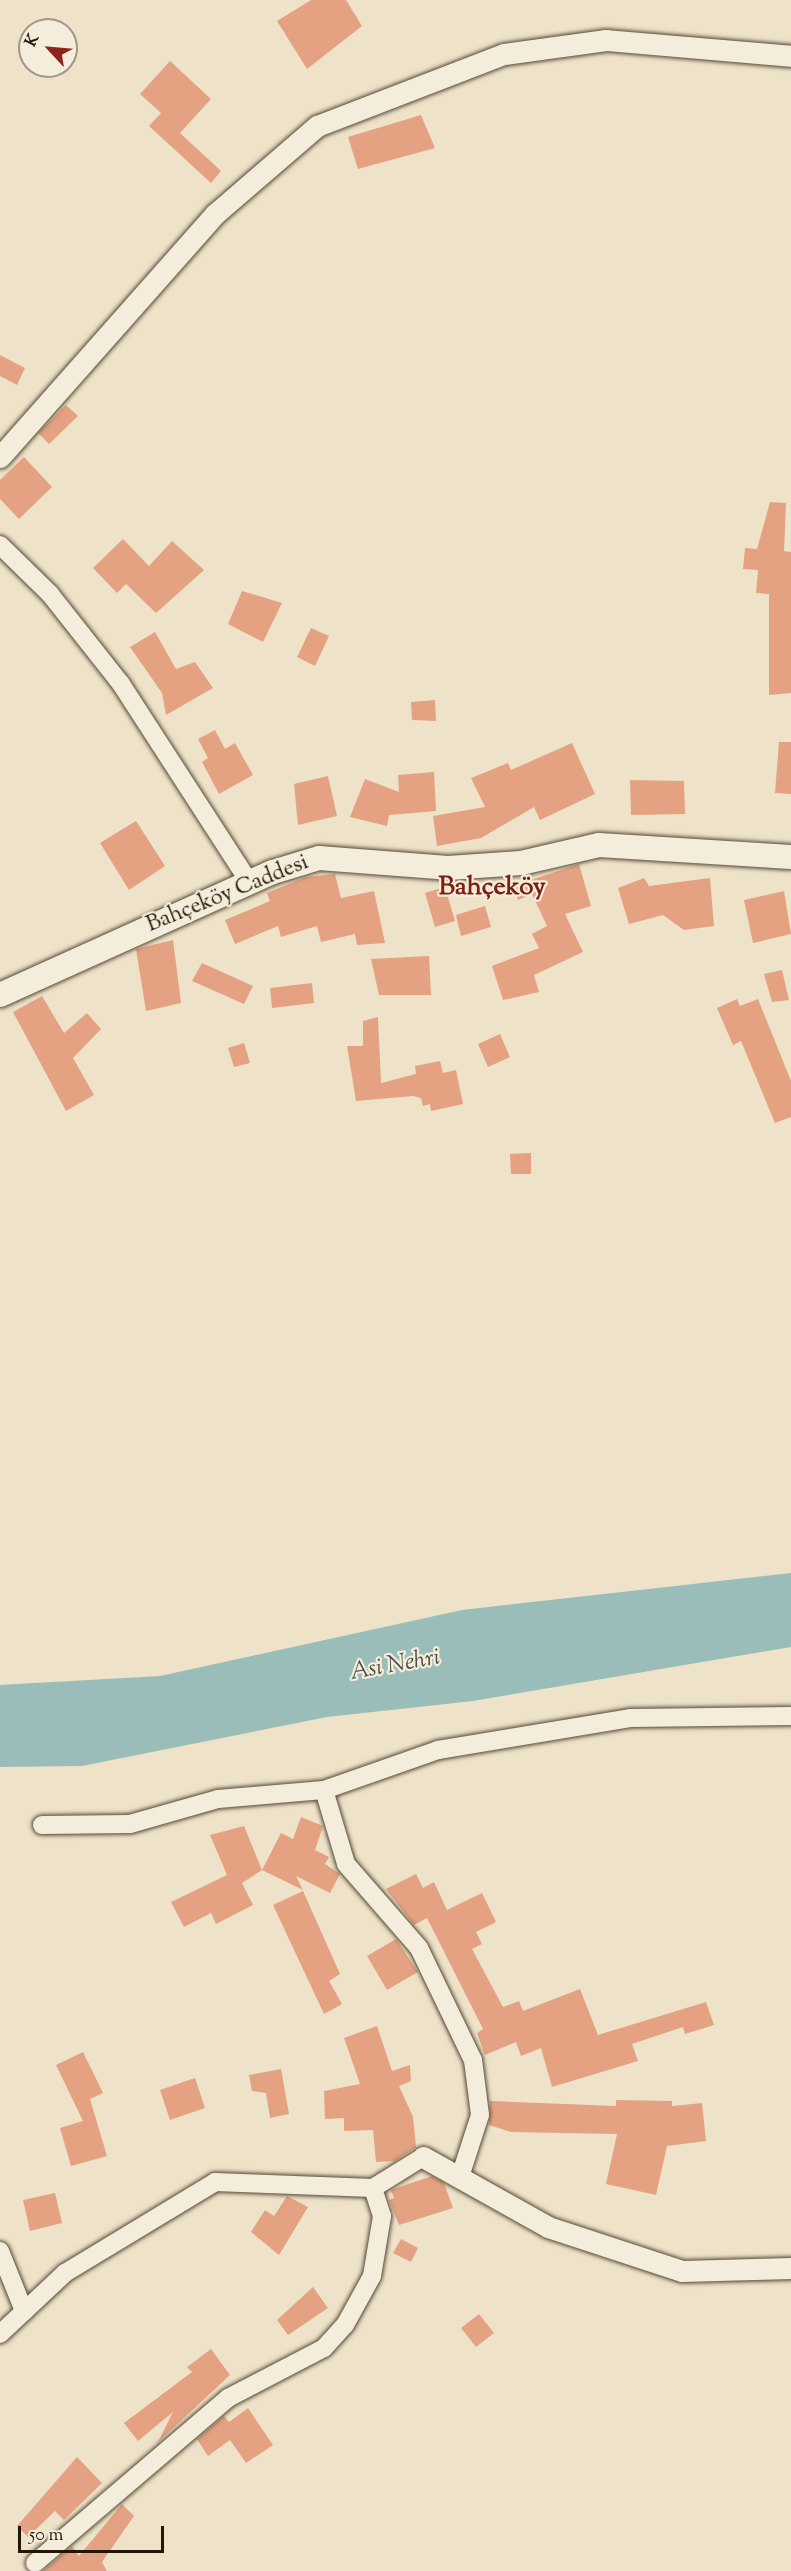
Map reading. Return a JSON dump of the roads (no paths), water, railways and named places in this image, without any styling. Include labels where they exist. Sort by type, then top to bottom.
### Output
[{"type":"main road","name":"Bahçeköy Caddesi","points":[[0,995],[249,882],[319,858],[448,868],[521,863],[599,845],[791,857]]},
{"type":"street","points":[[0,457],[215,214],[317,126],[504,54],[606,40],[791,56]]},
{"type":"street","points":[[0,544],[50,594],[121,684],[249,882]]},
{"type":"street","points":[[42,1825],[129,1824],[218,1799],[324,1790],[438,1750],[631,1718],[791,1716]]},
{"type":"street","points":[[324,1790],[346,1864],[419,1948],[473,2060],[480,2115],[460,2177]]},
{"type":"street","points":[[0,2334],[64,2273],[215,2182],[373,2188],[423,2157],[548,2227],[682,2271],[791,2268]]},
{"type":"street","points":[[35,2563],[228,2398],[324,2348],[345,2325],[372,2276],[382,2216],[373,2188]]},
{"type":"street","points":[[0,2251],[24,2311]]},
{"type":"water","name":"Asi Nehri","points":[[791,1573],[791,1647],[473,1701],[327,1717],[82,1766],[0,1767],[0,1685],[160,1676],[462,1610]]},
{"type":"district","name":"Bahçeköy","points":[[492,888]]}]
